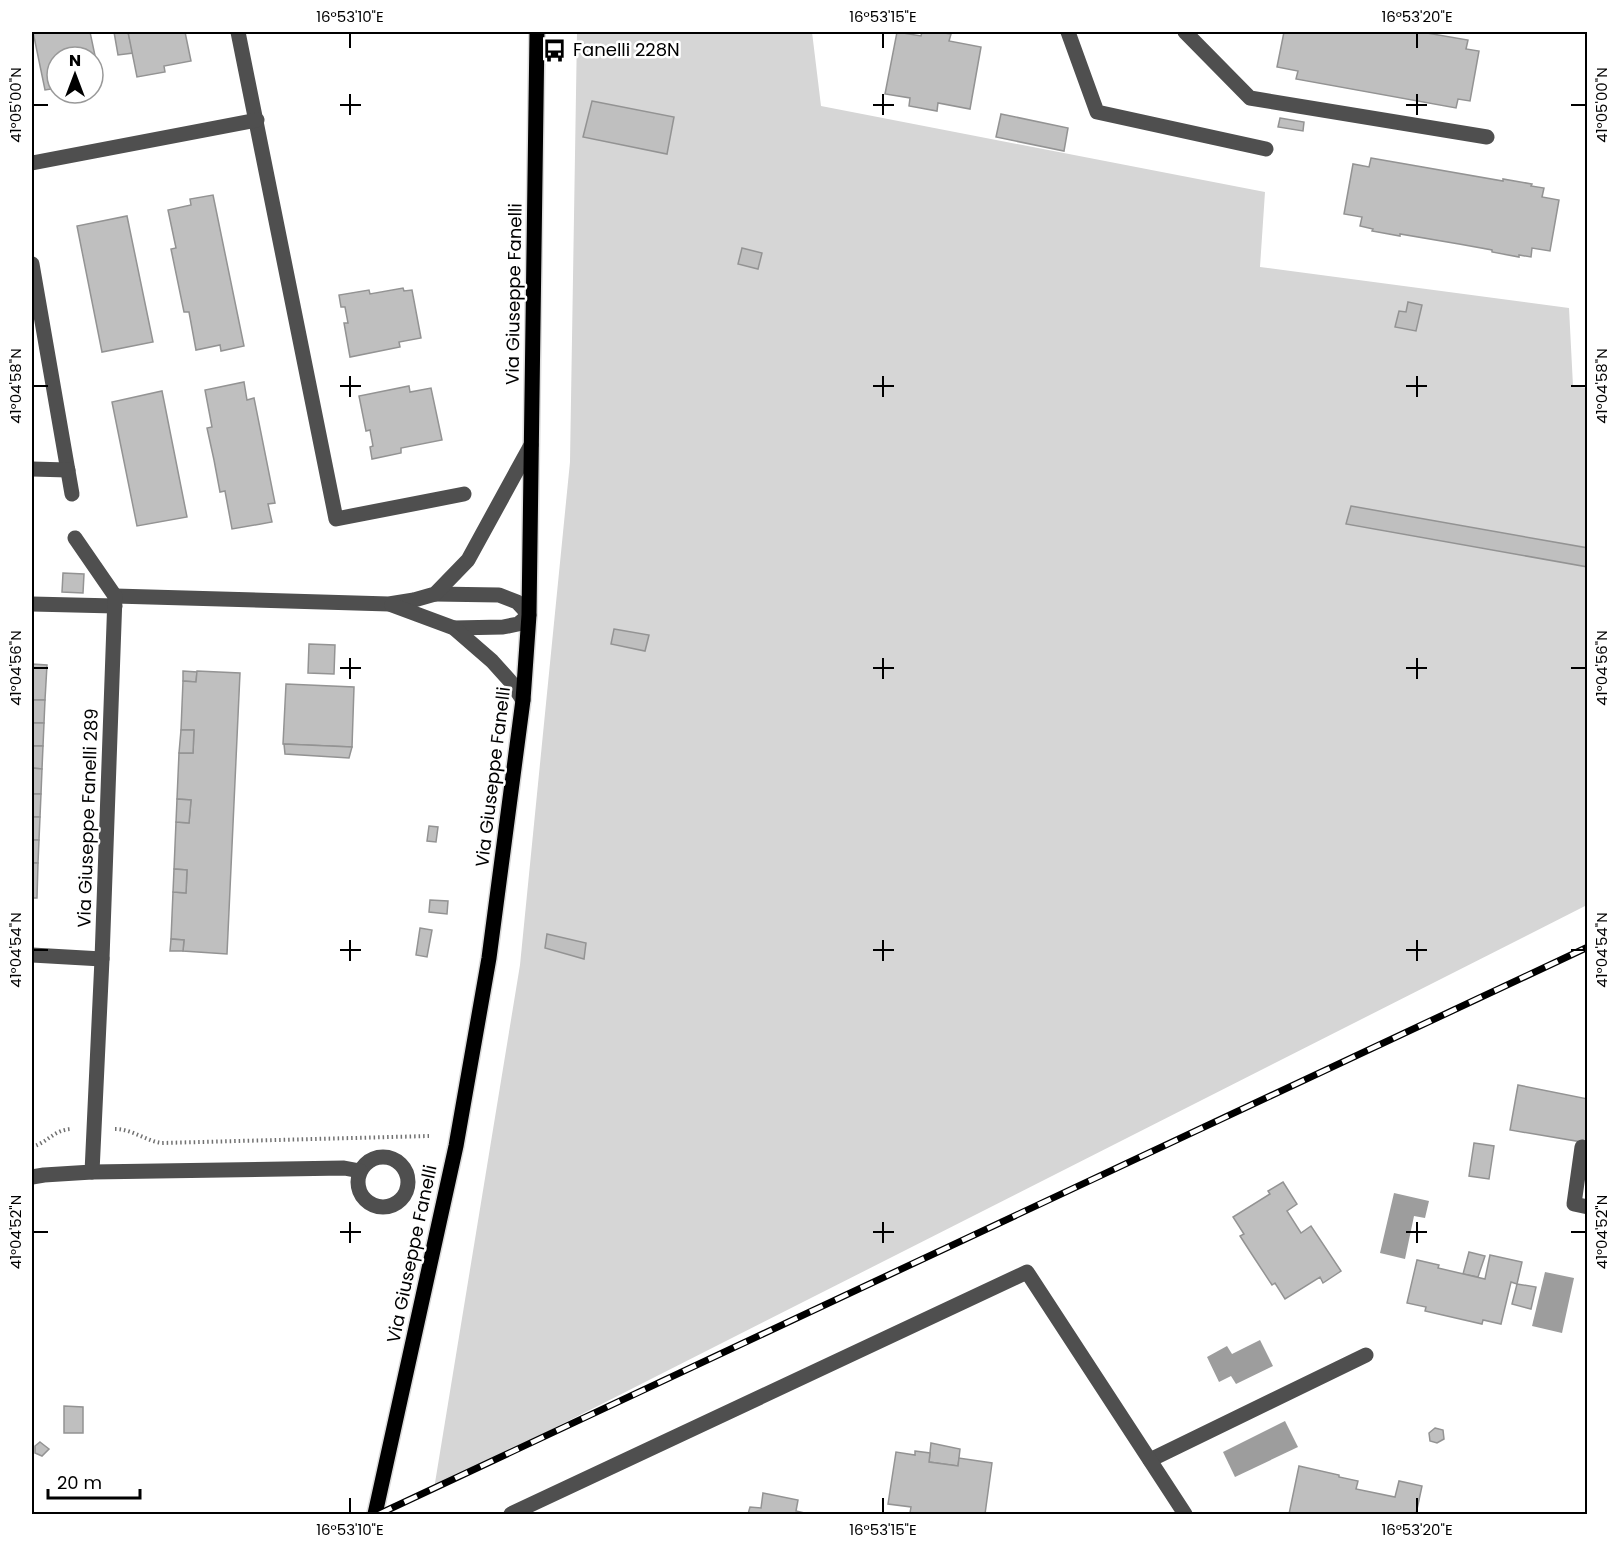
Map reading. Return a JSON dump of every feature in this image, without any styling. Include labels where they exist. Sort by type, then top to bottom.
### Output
[{"type":"main road","name":"Via Giuseppe Fanelli","points":[[375,1515],[456,1146],[489,958],[523,700],[530,615],[537,32]]},
{"type":"street","points":[[238,32],[336,519],[464,494]]},
{"type":"street","points":[[1068,32],[1097,112],[1266,149]]},
{"type":"street","points":[[1185,32],[1250,98],[1486,137]]},
{"type":"street","points":[[32,163],[256,120]]},
{"type":"street","points":[[32,264],[72,494]]},
{"type":"street","points":[[435,594],[468,560],[531,445]]},
{"type":"street","points":[[32,469],[68,470]]},
{"type":"street","points":[[75,538],[115,601]]},
{"type":"street","points":[[32,604],[115,601],[389,604],[435,594],[499,595],[517,602],[530,615],[518,624],[503,627],[454,628]]},
{"type":"street","name":"Via Giuseppe Fanelli 289","points":[[92,1172],[115,601]]},
{"type":"street","points":[[389,604],[454,628],[492,661],[523,700]]},
{"type":"street","points":[[32,955],[102,959]]},
{"type":"street","points":[[1582,1147],[1574,1204],[1587,1207]]},
{"type":"street","points":[[32,1177],[92,1172],[344,1168],[360,1171]]},
{"type":"street","points":[[511,1515],[1027,1272],[1185,1515]]},
{"type":"street","points":[[1150,1460],[1366,1355]]},
{"type":"path","points":[[32,1147],[62,1130],[94,1129],[122,1129],[151,1142],[162,1143],[429,1136]]},
{"type":"shaded area","points":[[577,32],[812,32],[821,106],[1265,192],[1260,267],[1569,308],[1573,386],[1588,388],[1587,905],[434,1489],[520,965],[570,462]]},
{"type":"shaded area","points":[[1394,1193],[1429,1201],[1425,1218],[1414,1216],[1405,1259],[1380,1253]]},
{"type":"shaded area","points":[[1545,1272],[1574,1278],[1562,1333],[1532,1326]]},
{"type":"shaded area","points":[[1260,1340],[1273,1366],[1236,1384],[1231,1376],[1219,1382],[1207,1357],[1227,1346],[1232,1354]]},
{"type":"shaded area","points":[[1285,1421],[1298,1447],[1235,1477],[1223,1452]]},
{"type":"building","points":[[33,32],[90,32],[93,45],[45,45],[45,90]]},
{"type":"building","points":[[114,32],[128,32],[133,53],[118,55]]},
{"type":"building","points":[[128,32],[185,32],[191,61],[164,66],[165,72],[137,77]]},
{"type":"building","points":[[897,32],[921,36],[922,32],[951,34],[949,41],[981,47],[970,109],[938,103],[937,111],[909,106],[910,98],[885,94]]},
{"type":"building","points":[[1284,32],[1421,32],[1468,40],[1466,49],[1479,51],[1470,101],[1458,99],[1456,108],[1296,79],[1298,71],[1277,67]]},
{"type":"building","points":[[592,101],[674,117],[667,154],[583,137]]},
{"type":"building","points":[[1001,114],[1068,128],[1064,151],[996,137]]},
{"type":"building","points":[[1280,118],[1304,122],[1303,131],[1278,127]]},
{"type":"building","points":[[1371,158],[1532,184],[1531,186],[1544,188],[1542,197],[1559,200],[1550,251],[1532,248],[1531,257],[1519,255],[1519,257],[1459,244],[1372,231],[1373,229],[1360,226],[1362,217],[1344,214],[1353,164],[1369,167]]},
{"type":"building","points":[[213,195],[244,346],[221,351],[220,345],[196,350],[189,312],[184,312],[171,249],[176,248],[168,210],[191,205],[190,199]]},
{"type":"building","points":[[127,216],[153,342],[102,352],[77,226]]},
{"type":"building","points":[[742,248],[762,253],[758,269],[738,264]]},
{"type":"building","points":[[403,288],[404,291],[412,290],[421,338],[399,342],[400,347],[350,357],[344,323],[348,323],[345,307],[341,307],[339,295],[369,290],[370,294]]},
{"type":"building","points":[[1408,302],[1422,305],[1416,331],[1395,327],[1399,311],[1406,312]]},
{"type":"building","points":[[244,382],[247,400],[254,398],[275,503],[268,504],[272,522],[232,529],[225,491],[220,492],[207,428],[212,427],[205,390]]},
{"type":"building","points":[[409,386],[410,392],[431,388],[442,440],[401,448],[401,453],[372,459],[370,447],[373,446],[370,430],[366,431],[359,396]]},
{"type":"building","points":[[162,391],[187,517],[137,526],[112,402]]},
{"type":"building","points":[[1351,506],[1588,548],[1588,567],[1346,524]]},
{"type":"building","points":[[63,573],[84,574],[83,593],[62,592]]},
{"type":"building","points":[[614,629],[649,635],[645,651],[611,644]]},
{"type":"building","points":[[309,644],[335,645],[334,674],[308,673]]},
{"type":"building","points":[[32,664],[47,665],[45,700],[32,700]]},
{"type":"building","points":[[183,671],[197,672],[196,682],[183,681]]},
{"type":"building","points":[[197,671],[240,673],[227,954],[183,951],[184,940],[171,939],[173,892],[186,893],[187,870],[174,869],[176,822],[189,823],[191,800],[177,799],[179,753],[193,753],[194,730],[181,730],[183,681],[196,682]]},
{"type":"building","points":[[286,684],[354,687],[352,747],[283,744]]},
{"type":"building","points":[[32,700],[45,700],[44,723],[32,723]]},
{"type":"building","points":[[32,723],[44,723],[43,746],[32,746]]},
{"type":"building","points":[[181,730],[194,730],[193,753],[179,753]]},
{"type":"building","points":[[284,744],[352,747],[349,758],[285,754]]},
{"type":"building","points":[[32,746],[43,746],[42,769],[32,768]]},
{"type":"building","points":[[32,768],[42,769],[41,794],[32,794]]},
{"type":"building","points":[[32,794],[41,794],[40,817],[32,817]]},
{"type":"building","points":[[177,799],[191,800],[189,823],[176,822]]},
{"type":"building","points":[[32,817],[40,817],[39,840],[32,840]]},
{"type":"building","points":[[429,826],[438,827],[436,842],[427,841]]},
{"type":"building","points":[[32,840],[39,840],[38,863],[32,863]]},
{"type":"building","points":[[32,863],[38,863],[37,898],[32,898]]},
{"type":"building","points":[[174,869],[187,870],[186,893],[173,892]]},
{"type":"building","points":[[430,900],[448,901],[447,914],[429,912]]},
{"type":"building","points":[[420,928],[432,930],[427,957],[416,955]]},
{"type":"building","points":[[547,934],[586,943],[584,959],[545,948]]},
{"type":"building","points":[[171,939],[184,940],[183,951],[170,951]]},
{"type":"building","points":[[1518,1085],[1588,1099],[1588,1143],[1510,1130]]},
{"type":"building","points":[[1474,1143],[1494,1146],[1489,1179],[1469,1176]]},
{"type":"building","points":[[1283,1182],[1297,1204],[1287,1211],[1301,1233],[1311,1226],[1341,1271],[1323,1283],[1320,1277],[1285,1299],[1275,1283],[1272,1285],[1240,1236],[1244,1234],[1233,1217],[1270,1194],[1268,1191]]},
{"type":"building","points":[[1469,1252],[1485,1256],[1478,1277],[1463,1274]]},
{"type":"building","points":[[1490,1255],[1522,1262],[1517,1284],[1511,1282],[1501,1324],[1483,1320],[1482,1324],[1425,1311],[1426,1307],[1407,1303],[1417,1260],[1439,1265],[1438,1268],[1485,1279]]},
{"type":"building","points":[[1517,1284],[1536,1287],[1531,1309],[1512,1304]]},
{"type":"building","points":[[64,1406],[83,1407],[83,1433],[64,1433]]},
{"type":"building","points":[[1435,1428],[1443,1430],[1444,1439],[1437,1443],[1430,1441],[1429,1433]]},
{"type":"building","points":[[40,1442],[49,1449],[42,1456],[35,1453],[35,1446]]},
{"type":"building","points":[[931,1443],[960,1449],[958,1466],[929,1462]]},
{"type":"building","points":[[915,1451],[930,1453],[929,1462],[958,1466],[959,1458],[992,1463],[985,1514],[910,1513],[911,1507],[888,1504],[896,1452],[915,1455]]},
{"type":"building","points":[[1299,1466],[1358,1481],[1356,1489],[1395,1497],[1399,1481],[1422,1486],[1416,1514],[1289,1514]]},
{"type":"building","points":[[763,1493],[798,1500],[796,1511],[805,1514],[748,1514],[750,1507],[761,1508]]},
{"type":"railway","points":[[379,1514],[1588,947]]},
{"type":"place","name":"Fanelli 228N","points":[[555,50]]}]
